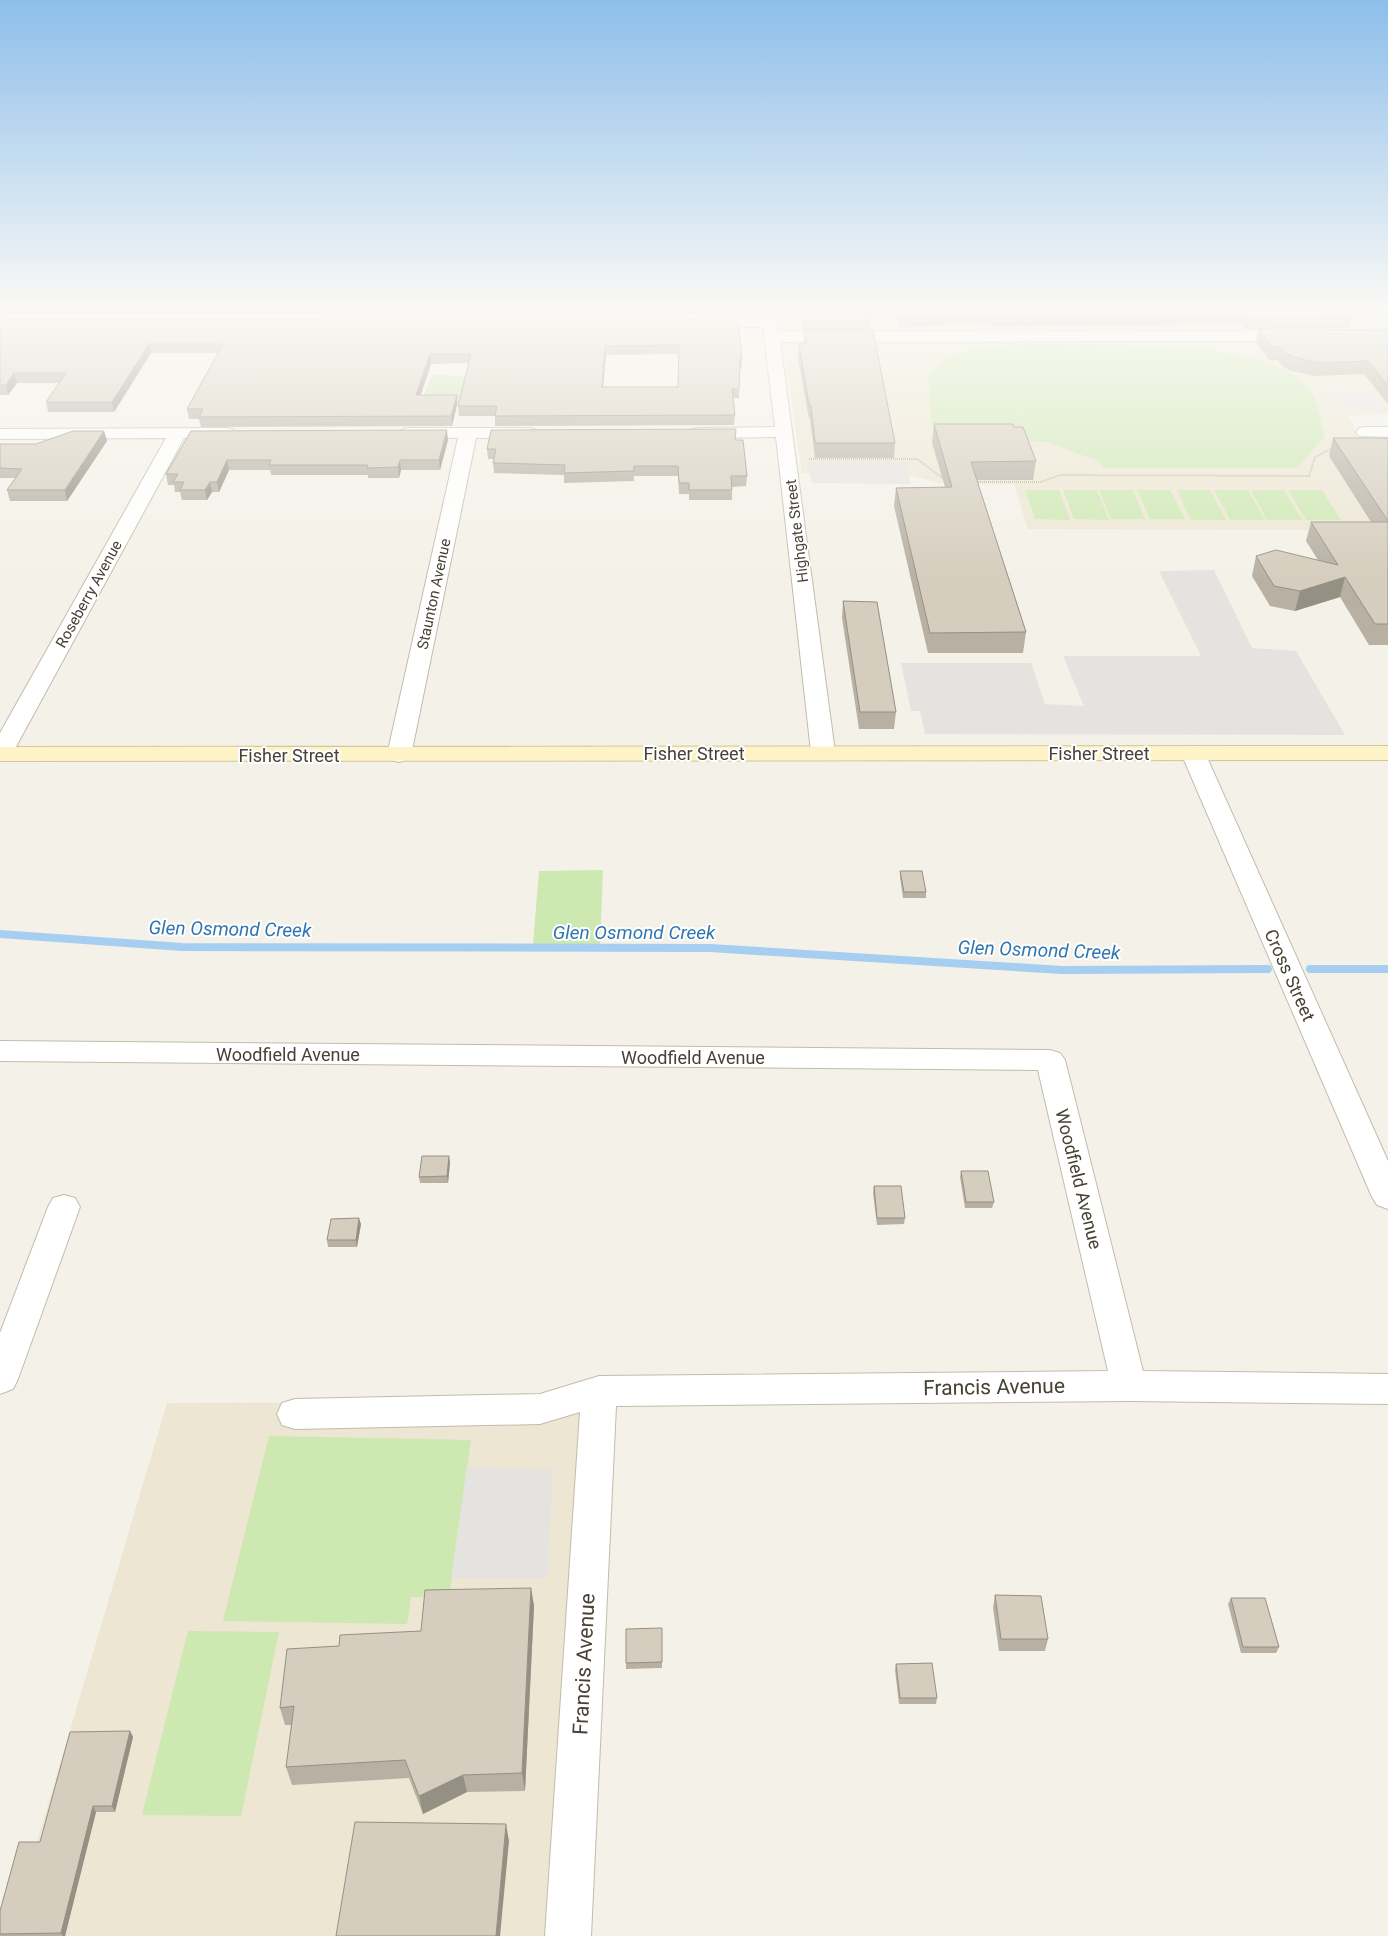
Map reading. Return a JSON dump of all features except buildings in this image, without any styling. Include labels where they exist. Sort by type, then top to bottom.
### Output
[{"type":"street","name":"Highgate Street","points":[[781,400],[823,752]]},
{"type":"street","points":[[684,433],[785,432]]},
{"type":"street","points":[[1365,432],[1388,432]]},
{"type":"street","name":"Roseberry Avenue","points":[[0,754],[178,433]]},
{"type":"street","points":[[0,434],[246,433]]},
{"type":"street","points":[[391,433],[547,433]]},
{"type":"street","name":"Staunton Avenue","points":[[399,755],[468,434]]},
{"type":"street","name":"Cross Street","points":[[1193,752],[1388,1197]]},
{"type":"street","name":"Fisher Street","points":[[0,754],[1388,753]]},
{"type":"street","name":"Woodfield Avenue","points":[[0,1052],[1050,1060],[1129,1386]]},
{"type":"street","points":[[0,1379],[64,1207]]},
{"type":"street","name":"Francis Avenue","points":[[295,1414],[540,1409],[599,1391],[1129,1386],[1388,1389]]},
{"type":"street","name":"Francis Avenue","points":[[568,1936],[599,1391]]},
{"type":"path","points":[[966,482],[1041,482],[1060,475],[1309,476],[1315,457],[1365,432]]},
{"type":"path","points":[[788,459],[917,459],[947,482]]},
{"type":"shaded area","points":[[791,400],[1388,400],[1388,414],[1349,416],[1361,443],[1388,530],[1028,529],[1014,484],[938,483],[902,473],[802,473]]},
{"type":"shaded area","points":[[1338,400],[1380,400],[1388,411],[1345,411]]},
{"type":"shaded area","points":[[808,462],[905,462],[911,484],[812,483]]},
{"type":"shaded area","points":[[1214,570],[1252,648],[1296,651],[1345,735],[925,734],[920,711],[911,711],[901,663],[1031,663],[1045,704],[1084,706],[1063,656],[1201,656],[1159,571]]},
{"type":"shaded area","points":[[592,1402],[554,1936],[9,1936],[167,1403]]},
{"type":"shaded area","points":[[467,1468],[553,1469],[547,1578],[451,1578]]},
{"type":"green space","points":[[422,400],[460,400],[459,404],[421,404]]},
{"type":"green space","points":[[930,400],[1315,400],[1325,436],[1297,468],[1104,468],[1098,461],[1047,442],[947,439],[932,424]]},
{"type":"green space","points":[[1025,490],[1059,490],[1070,520],[1035,519]]},
{"type":"green space","points":[[1063,490],[1097,490],[1109,520],[1074,519]]},
{"type":"green space","points":[[1099,490],[1133,490],[1145,519],[1111,519]]},
{"type":"green space","points":[[1137,490],[1170,490],[1185,519],[1150,519]]},
{"type":"green space","points":[[1177,490],[1210,490],[1226,520],[1191,520]]},
{"type":"green space","points":[[1214,490],[1248,490],[1265,520],[1230,520]]},
{"type":"green space","points":[[1251,490],[1284,490],[1302,520],[1267,520]]},
{"type":"green space","points":[[1288,490],[1322,490],[1341,520],[1306,520]]},
{"type":"green space","points":[[603,870],[600,944],[533,944],[539,871]]},
{"type":"green space","points":[[269,1436],[471,1440],[449,1598],[411,1597],[407,1624],[223,1621]]},
{"type":"green space","points":[[188,1631],[279,1632],[241,1816],[142,1815]]},
{"type":"waterway","name":"Glen Osmond Creek","points":[[0,934],[182,947],[710,948],[1062,970],[1268,969]]},
{"type":"waterway","name":"Glen Osmond Creek","points":[[1310,969],[1388,969]]}]
